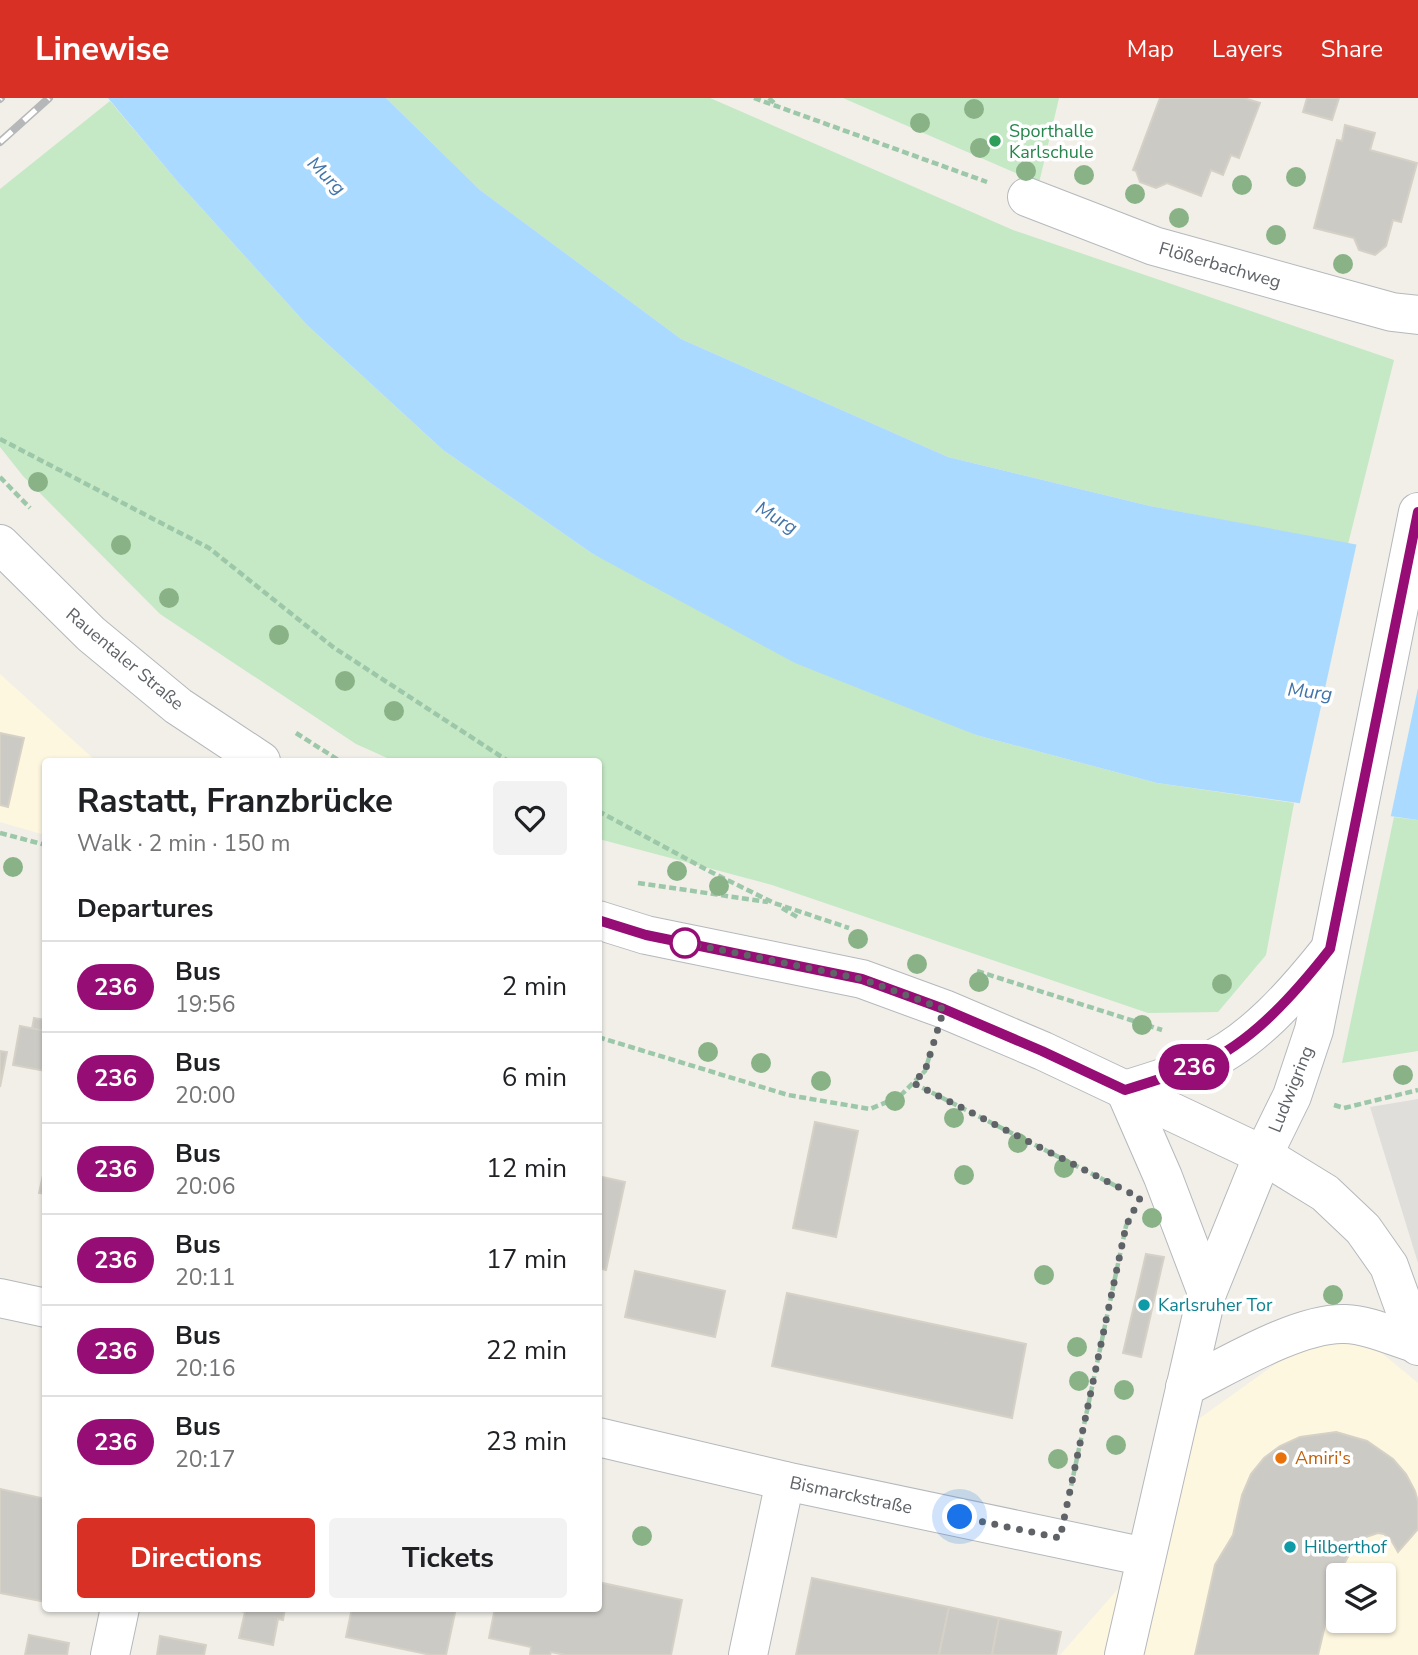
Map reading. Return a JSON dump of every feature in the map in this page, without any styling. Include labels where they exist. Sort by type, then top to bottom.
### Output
[{"type":"street","name":"Flößerbachweg","points":[[1027,197],[1154,246],[1392,312],[1418,315]]},
{"type":"street","name":"Ludwigring","points":[[1124,1655],[1207,1293],[1263,1155],[1292,1096],[1314,1030],[1418,512]]},
{"type":"street","name":"Rauentaler Straße","points":[[0,544],[91,634],[178,706],[256,758]]},
{"type":"street","points":[[602,921],[646,935],[862,979],[944,1009],[1042,1051],[1263,1155],[1325,1193],[1363,1230],[1389,1266],[1418,1345]]},
{"type":"street","points":[[1125,1090],[1204,1063],[1225,1051],[1268,1018],[1303,984],[1330,949]]},
{"type":"street","points":[[1125,1090],[1163,1177],[1207,1293]]},
{"type":"street","points":[[0,1298],[42,1307]]},
{"type":"street","points":[[1185,1387],[1294,1333],[1319,1326],[1345,1324],[1372,1329],[1418,1345]]},
{"type":"street","name":"Bismarckstraße","points":[[602,1438],[785,1481],[1146,1557]]},
{"type":"street","points":[[748,1655],[785,1481]]},
{"type":"street","points":[[110,1655],[119,1612]]},
{"type":"path","points":[[754,98],[1027,197]]},
{"type":"path","points":[[769,98],[780,109]]},
{"type":"path","points":[[0,439],[209,548],[334,647],[503,758]]},
{"type":"path","points":[[0,477],[38,517]]},
{"type":"path","points":[[295,733],[335,758]]},
{"type":"path","points":[[602,813],[709,871]]},
{"type":"path","points":[[0,833],[42,844]]},
{"type":"path","points":[[626,881],[774,903]]},
{"type":"path","points":[[602,1039],[788,1095],[870,1110],[899,1097],[925,1071],[944,1009]]},
{"type":"path","points":[[913,1083],[1128,1192]]},
{"type":"path","points":[[1292,1096],[1344,1108],[1418,1090]]},
{"type":"path","points":[[1060,1538],[1126,1226],[1135,1208]]},
{"type":"shaded area","points":[[0,674],[93,758],[42,758],[42,834],[0,822]]},
{"type":"shaded area","points":[[1418,1099],[1418,1263],[1370,1107]]},
{"type":"shaded area","points":[[1329,1335],[1373,1346],[1418,1383],[1418,1655],[1060,1655],[1146,1557],[1172,1438],[1284,1358]]},
{"type":"green space","points":[[386,98],[710,98],[1013,230],[1394,360],[1348,544],[1150,506],[948,457],[681,339],[480,190]]},
{"type":"green space","name":"Sporthalle Karlschule","points":[[843,98],[1059,98],[1039,183]]},
{"type":"green space","points":[[110,101],[177,181],[307,325],[443,450],[593,554],[976,735],[1157,783],[1294,803],[1266,955],[1218,1012],[1148,1013],[772,885],[602,840],[602,758],[387,758],[356,744],[160,614],[23,476],[0,447],[0,189]]},
{"type":"green space","points":[[1394,817],[1418,820],[1418,1051],[1342,1063]]},
{"type":"water","name":"Murg","points":[[108,98],[386,98],[480,190],[681,339],[948,457],[1150,506],[1418,556],[1418,820],[1157,783],[976,735],[795,663],[593,554],[443,450],[307,325],[177,181]]},
{"type":"pier","points":[[1357,542],[1418,552],[1418,688],[1390,820],[1299,807]]},
{"type":"building","points":[[1160,98],[1244,98],[1260,103],[1239,158],[1231,155],[1223,175],[1211,170],[1201,196],[1167,183],[1156,188],[1140,182],[1133,170]]},
{"type":"building","points":[[1307,98],[1339,98],[1332,120],[1303,112]]},
{"type":"building","points":[[1345,125],[1375,133],[1370,150],[1417,163],[1401,222],[1393,220],[1386,246],[1375,255],[1359,250],[1354,238],[1314,228],[1337,140],[1342,141]]},
{"type":"building","points":[[0,733],[24,738],[8,807],[0,805]]},
{"type":"building","points":[[34,1018],[42,1019],[42,1030],[32,1029]]},
{"type":"building","points":[[20,1026],[42,1030],[42,1070],[13,1065]]},
{"type":"building","points":[[0,1051],[7,1052],[0,1087]]},
{"type":"building","points":[[815,1122],[858,1131],[836,1237],[793,1228]]},
{"type":"building","points":[[602,1177],[625,1182],[606,1270],[602,1269]]},
{"type":"building","name":"Karlsruher Tor","points":[[1146,1254],[1164,1257],[1141,1357],[1123,1353]]},
{"type":"building","points":[[635,1271],[725,1291],[715,1337],[625,1317]]},
{"type":"building","points":[[787,1293],[1026,1344],[1012,1418],[772,1366]]},
{"type":"building","name":"Hilberthof","points":[[1336,1432],[1367,1441],[1393,1459],[1406,1474],[1415,1491],[1418,1502],[1418,1529],[1398,1552],[1391,1540],[1378,1533],[1366,1537],[1351,1551],[1345,1563],[1326,1563],[1326,1621],[1318,1655],[1195,1655],[1215,1565],[1233,1535],[1242,1495],[1251,1474],[1264,1458],[1280,1446],[1300,1437]]},
{"type":"building","points":[[0,1489],[42,1498],[42,1601],[0,1593]]},
{"type":"building","points":[[812,1578],[949,1607],[939,1655],[796,1655]]},
{"type":"building","points":[[602,1583],[682,1600],[671,1655],[566,1655],[551,1652],[550,1655],[530,1655],[531,1647],[489,1638],[494,1612],[602,1612]]},
{"type":"building","points":[[949,1607],[999,1618],[992,1655],[939,1655]]},
{"type":"building","points":[[245,1612],[284,1612],[283,1620],[278,1619],[273,1645],[239,1638]]},
{"type":"building","points":[[351,1612],[455,1612],[446,1655],[431,1655],[346,1637]]},
{"type":"building","points":[[999,1618],[1061,1632],[1056,1655],[992,1655]]},
{"type":"building","points":[[29,1635],[69,1643],[67,1655],[25,1655]]},
{"type":"building","points":[[160,1636],[206,1645],[204,1655],[157,1655]]},
{"type":"railway","points":[[0,142],[49,98]]},
{"type":"bus line","name":"236","points":[[602,921],[646,935],[862,979],[944,1009],[1125,1090],[1204,1063],[1255,1030],[1303,984],[1330,949],[1418,512]]},
{"type":"place","name":"Sporthalle Karlschule","points":[[995,141]]},
{"type":"place","name":"Karlsruher Tor","points":[[1144,1305]]},
{"type":"place","name":"Amiri's","points":[[1281,1458]]},
{"type":"place","name":"Hilberthof","points":[[1290,1547]]},
{"type":"route","points":[[685,943],[673,940],[862,979],[944,1009],[925,1071],[913,1083],[1140,1198],[1126,1226],[1060,1538],[960,1517]]}]
